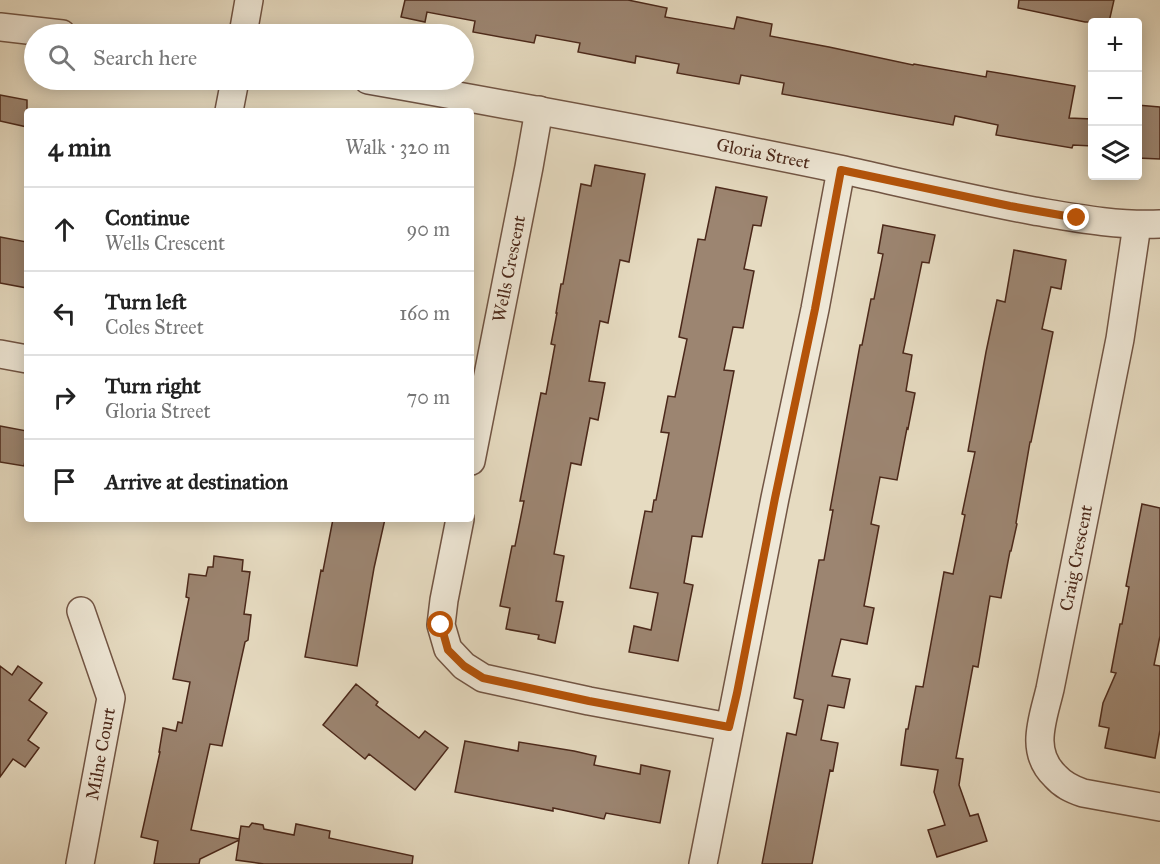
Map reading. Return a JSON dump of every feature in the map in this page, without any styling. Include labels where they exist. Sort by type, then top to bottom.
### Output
[{"type":"street","points":[[245,24],[249,0]]},
{"type":"street","points":[[0,27],[24,30]]},
{"type":"street","points":[[230,108],[233,90]]},
{"type":"street","name":"Gloria Street","points":[[425,90],[539,110],[1010,206],[1077,218],[1149,224]]},
{"type":"street","name":"Wells Crescent","points":[[474,446],[539,110]]},
{"type":"street","points":[[703,864],[841,170]]},
{"type":"street","name":"Craig Crescent","points":[[1149,224],[1120,339],[1041,725],[1040,742],[1041,756],[1047,769],[1070,789],[1160,807]]},
{"type":"street","points":[[0,354],[24,358]]},
{"type":"street","points":[[459,522],[441,625],[448,650],[464,666],[483,678],[589,701],[729,727]]},
{"type":"street","name":"Milne Court","points":[[80,864],[111,698],[81,611]]},
{"type":"building","points":[[405,0],[628,0],[667,8],[665,17],[734,29],[737,17],[772,24],[770,36],[913,65],[986,77],[987,71],[1075,86],[1069,118],[1088,119],[1088,146],[1073,145],[1072,148],[996,135],[998,125],[955,116],[953,125],[782,94],[784,83],[741,75],[739,84],[677,73],[679,64],[636,56],[635,63],[578,52],[580,43],[536,35],[534,43],[474,32],[475,21],[427,12],[425,22],[401,17]]},
{"type":"building","points":[[1019,0],[1114,0],[1110,18],[1088,18],[1088,22],[1018,8]]},
{"type":"building","points":[[0,95],[27,100],[27,108],[24,108],[24,126],[0,121]]},
{"type":"building","points":[[1142,105],[1160,107],[1160,159],[1142,158]]},
{"type":"building","points":[[595,165],[645,174],[629,262],[620,260],[608,323],[600,321],[589,381],[605,383],[598,420],[590,418],[581,465],[571,463],[554,554],[564,556],[556,601],[563,602],[555,643],[538,639],[539,635],[506,629],[510,608],[500,606],[524,501],[520,501],[541,393],[546,394],[555,345],[551,344],[556,313],[581,184],[591,186]]},
{"type":"building","points":[[716,187],[767,197],[761,226],[753,225],[744,269],[754,271],[743,328],[733,327],[724,370],[734,371],[702,537],[692,536],[684,583],[693,585],[678,661],[629,652],[634,626],[651,630],[658,593],[630,588],[645,511],[652,512],[654,500],[656,500],[669,433],[661,432],[668,396],[675,397],[687,339],[679,337],[698,239],[705,240]]},
{"type":"building","points":[[883,225],[935,235],[929,263],[922,262],[903,353],[912,355],[906,391],[915,393],[897,480],[880,477],[871,524],[879,526],[864,606],[874,608],[867,644],[841,639],[832,676],[850,679],[844,708],[828,705],[821,740],[838,743],[833,771],[830,770],[812,864],[762,864],[787,733],[796,735],[803,700],[794,698],[819,560],[824,560],[833,510],[830,510],[860,345],[862,345],[871,299],[874,299],[883,254],[878,253]]},
{"type":"building","points":[[0,237],[24,241],[24,287],[0,283]]},
{"type":"building","points":[[1014,250],[1066,260],[1061,289],[1051,287],[1042,329],[1053,332],[1001,598],[990,596],[978,667],[973,666],[956,758],[963,759],[959,785],[970,816],[978,814],[987,841],[937,857],[928,830],[945,825],[934,792],[938,770],[901,765],[906,729],[908,729],[916,686],[923,687],[944,572],[953,574],[975,452],[968,451],[986,352],[997,300],[1005,302]]},
{"type":"building","points":[[0,426],[24,430],[24,466],[0,462]]},
{"type":"building","points":[[1142,504],[1160,508],[1160,636],[1154,665],[1160,666],[1160,730],[1155,758],[1105,748],[1109,728],[1099,726],[1103,703],[1116,673],[1111,672],[1129,587],[1126,586]]},
{"type":"building","points":[[332,522],[384,522],[357,666],[305,657],[321,570],[323,571]]},
{"type":"building","points":[[214,556],[243,560],[242,571],[250,572],[244,614],[251,615],[248,640],[245,642],[222,746],[210,744],[191,830],[239,839],[241,826],[249,827],[252,823],[263,825],[264,829],[294,835],[296,824],[330,831],[329,838],[413,856],[412,864],[264,864],[236,860],[239,840],[200,859],[199,864],[154,864],[158,841],[141,837],[160,752],[163,728],[176,731],[178,722],[182,723],[190,682],[173,679],[189,598],[186,597],[189,574],[206,576],[208,567],[213,567]]},
{"type":"building","points":[[0,666],[12,675],[18,666],[42,683],[29,700],[47,713],[28,740],[39,748],[25,767],[13,759],[0,777]]},
{"type":"building","points":[[356,684],[378,702],[376,705],[419,738],[425,731],[448,748],[415,790],[369,754],[365,759],[323,725]]},
{"type":"building","points":[[465,741],[518,751],[519,742],[574,751],[596,756],[594,765],[640,774],[641,765],[670,771],[660,823],[606,813],[604,819],[455,792]]},
{"type":"route","points":[[441,625],[448,650],[464,666],[483,678],[589,701],[729,727],[815,309],[841,170],[1077,218]]}]
